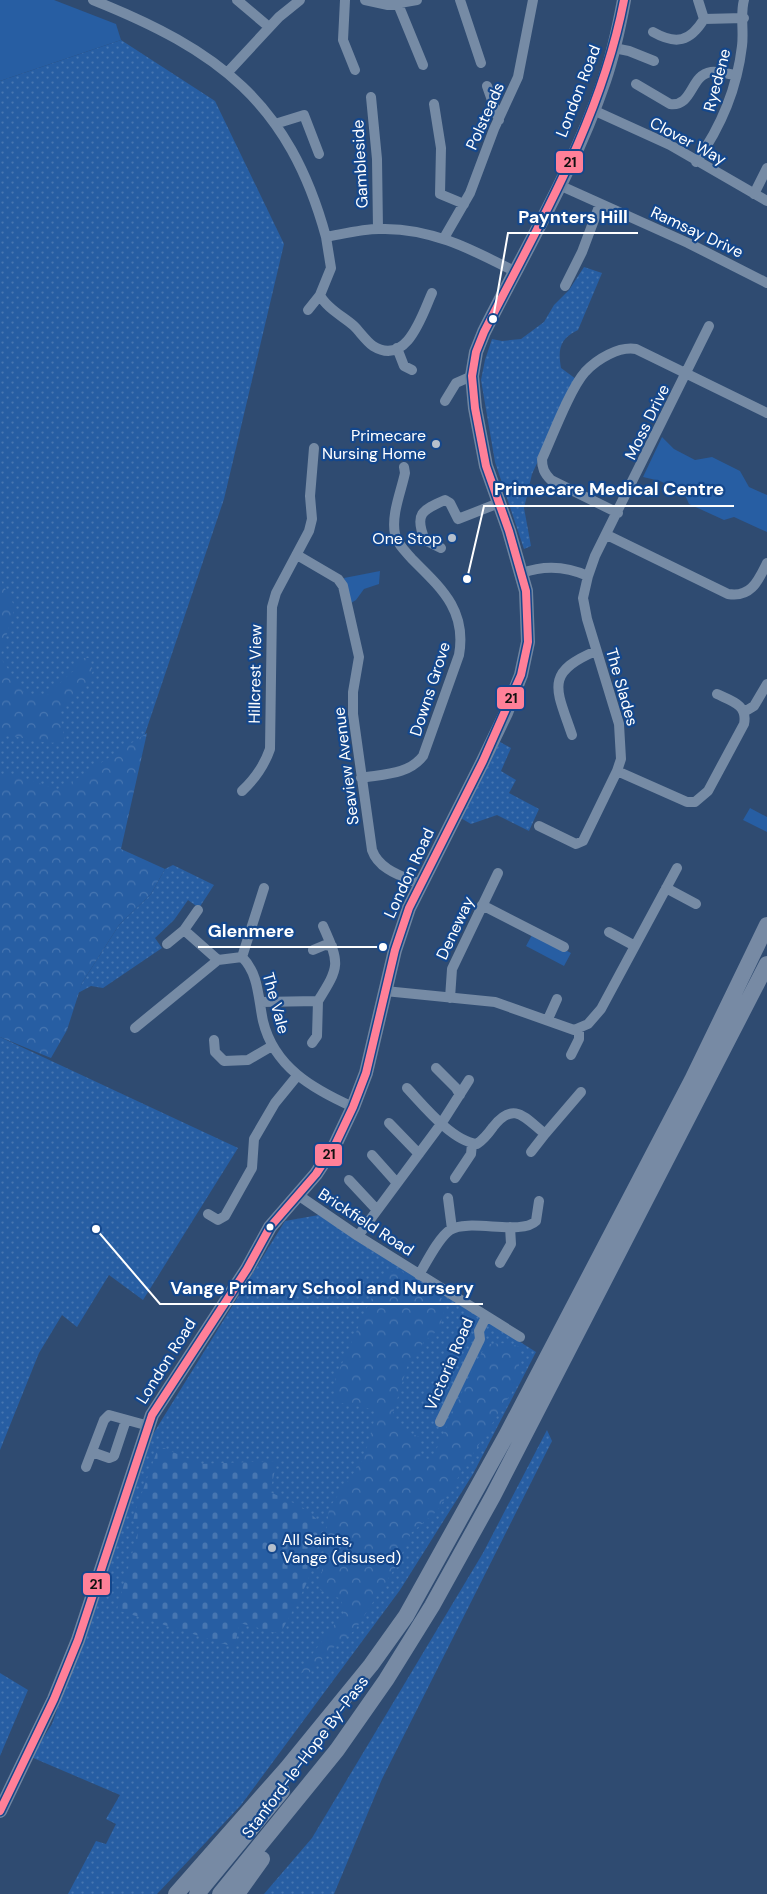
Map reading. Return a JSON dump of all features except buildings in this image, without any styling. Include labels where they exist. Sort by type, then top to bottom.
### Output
[{"type":"highway","points":[[176,1894],[293,1761],[371,1665],[406,1616],[506,1436],[692,1080],[767,925]]},
{"type":"highway","points":[[237,1894],[386,1680],[462,1554],[767,964]]},
{"type":"highway","name":"Stanford-le-Hope By-Pass","points":[[198,1894],[312,1752],[351,1700],[406,1616]]},
{"type":"highway","points":[[220,1894],[337,1750]]},
{"type":"main road","name":"London Road","points":[[0,1810],[54,1699],[78,1640],[152,1415],[247,1269],[270,1227],[316,1174],[335,1145],[353,1107],[374,1047],[395,950],[409,908],[483,761],[521,675],[528,642],[528,606],[522,572],[479,437],[472,376],[476,352],[484,332],[559,185],[593,110],[614,48],[624,0]]},
{"type":"street","points":[[93,0],[176,37],[228,72],[275,124],[302,167],[326,237],[331,268],[320,296],[308,310]]},
{"type":"street","points":[[237,0],[270,27]]},
{"type":"street","points":[[228,72],[287,9],[300,0]]},
{"type":"street","points":[[345,0],[346,22],[342,32],[355,70]]},
{"type":"street","points":[[365,0],[383,4],[398,4],[417,0]]},
{"type":"street","points":[[460,0],[481,63]]},
{"type":"street","name":"Polsteads","points":[[444,238],[464,204],[498,120],[518,77],[534,0]]},
{"type":"street","points":[[653,32],[665,38],[679,41],[696,32],[704,19],[698,0]]},
{"type":"street","name":"Ryedene","points":[[696,162],[720,126],[730,102],[742,46],[744,0]]},
{"type":"street","points":[[398,4],[423,65]]},
{"type":"street","points":[[704,19],[744,18]]},
{"type":"street","points":[[614,48],[629,51],[654,61]]},
{"type":"street","points":[[636,84],[670,104],[677,105],[683,103],[697,79],[705,74],[712,72],[735,75]]},
{"type":"street","points":[[487,86],[498,120]]},
{"type":"street","name":"Gambleside","points":[[371,97],[377,160],[378,228]]},
{"type":"street","points":[[434,104],[441,148],[440,194],[464,204]]},
{"type":"street","name":"Clover Way","points":[[593,110],[670,145],[696,162],[767,201]]},
{"type":"street","points":[[275,124],[304,115],[319,154]]},
{"type":"street","points":[[754,194],[767,168]]},
{"type":"street","name":"Ramsay Drive","points":[[559,185],[688,243],[767,282]]},
{"type":"street","points":[[565,286],[582,252],[600,204]]},
{"type":"street","points":[[326,237],[378,228],[401,229],[444,238],[514,271]]},
{"type":"street","points":[[320,296],[323,301],[350,322],[371,345],[385,350],[406,344],[414,334],[432,293]]},
{"type":"street","name":"Moss Drive","points":[[588,576],[595,556],[709,326]]},
{"type":"street","points":[[397,348],[404,366],[412,370]]},
{"type":"street","points":[[618,512],[550,480],[544,474],[542,459],[576,388],[585,373],[592,366],[621,349],[636,349],[767,413]]},
{"type":"street","points":[[445,401],[456,383],[472,376]]},
{"type":"street","name":"Hillcrest View","points":[[242,791],[254,780],[270,749],[272,607],[276,593],[309,531],[312,519],[310,496],[314,448]]},
{"type":"street","name":"Downs Grove","points":[[361,778],[406,770],[416,765],[423,756],[459,655],[462,640],[461,629],[447,594],[409,556],[395,537],[396,514],[406,474],[404,467]]},
{"type":"street","points":[[441,548],[425,540],[422,532],[420,518],[426,508],[445,500],[449,501],[458,519],[499,503]]},
{"type":"street","points":[[607,535],[728,594],[736,596],[751,590],[767,563]]},
{"type":"street","name":"Seaview Avenue","points":[[296,555],[338,579],[342,586],[359,657],[353,692],[353,714],[370,843],[374,857],[384,867],[420,884]]},
{"type":"street","points":[[522,572],[542,566],[563,568],[588,576]]},
{"type":"street","name":"The Slades","points":[[539,826],[576,844],[583,841],[618,771],[621,759],[619,724],[596,651],[583,598],[588,576]]},
{"type":"street","points":[[572,735],[558,694],[558,683],[561,674],[575,660],[596,651]]},
{"type":"street","points":[[744,712],[754,706],[767,684]]},
{"type":"street","points":[[618,771],[680,800],[695,802],[708,791],[744,724],[744,712],[736,703],[718,694]]},
{"type":"street","points":[[385,991],[495,1002],[548,1019],[574,1030],[579,1028],[588,1024],[601,1010],[677,868]]},
{"type":"street","name":"Deneway","points":[[450,998],[452,969],[498,873]]},
{"type":"street","points":[[134,1028],[218,960],[242,957],[264,888]]},
{"type":"street","points":[[666,888],[696,904]]},
{"type":"street","points":[[482,905],[564,947]]},
{"type":"street","points":[[167,944],[184,930],[198,910]]},
{"type":"street","points":[[312,1043],[317,1036],[318,1001],[334,976],[336,955],[323,926]]},
{"type":"street","points":[[184,930],[218,960]]},
{"type":"street","points":[[608,932],[635,946]]},
{"type":"street","points":[[313,950],[325,945],[332,946]]},
{"type":"street","name":"The Vale","points":[[242,957],[250,966],[261,1002],[263,1021],[272,1046],[297,1076],[319,1092],[353,1107]]},
{"type":"street","points":[[548,1019],[558,999]]},
{"type":"street","points":[[261,1002],[318,1001]]},
{"type":"street","points":[[571,1055],[579,1039],[579,1028]]},
{"type":"street","points":[[214,1040],[215,1052],[224,1062],[248,1060],[272,1046]]},
{"type":"street","points":[[205,1058],[215,1052]]},
{"type":"street","points":[[436,1068],[456,1088],[460,1095]]},
{"type":"street","points":[[208,1214],[218,1220],[225,1216],[252,1168],[254,1139],[275,1103],[297,1076]]},
{"type":"street","points":[[358,1236],[441,1124],[469,1080]]},
{"type":"street","points":[[407,1088],[441,1124],[472,1144],[477,1144],[485,1139],[494,1125],[510,1112],[521,1114],[545,1134]]},
{"type":"street","points":[[531,1152],[580,1092]]},
{"type":"street","points":[[390,1123],[419,1154]]},
{"type":"street","points":[[455,1178],[471,1154],[472,1144]]},
{"type":"street","points":[[372,1155],[398,1183]]},
{"type":"street","points":[[348,1180],[377,1210]]},
{"type":"street","name":"Brickfield Road","points":[[298,1195],[358,1236],[520,1337]]},
{"type":"street","points":[[448,1198],[452,1229]]},
{"type":"street","points":[[419,1275],[445,1234],[452,1229],[461,1226],[510,1227],[535,1223],[539,1201]]},
{"type":"street","points":[[500,1263],[511,1244],[510,1227]]},
{"type":"street","name":"Victoria Road","points":[[440,1422],[480,1339],[479,1331],[486,1317]]},
{"type":"street","points":[[86,1467],[104,1420],[109,1415],[148,1426]]},
{"type":"street","points":[[92,1452],[109,1458],[114,1456],[126,1420]]},
{"type":"green space","points":[[0,0],[54,0],[116,24],[121,40],[0,81]]},
{"type":"green space","points":[[121,40],[215,101],[284,244],[224,499],[41,1043],[0,1025],[0,81]]},
{"type":"green space","points":[[584,267],[602,273],[578,330],[567,337],[561,346],[561,368],[576,379],[532,474],[524,508],[531,546],[524,549],[495,462],[481,380],[485,360],[492,339],[502,341],[521,339],[544,322],[554,305],[569,290]]},
{"type":"green space","points":[[662,437],[674,449],[695,460],[712,457],[740,471],[749,487],[767,495],[767,532],[734,517],[724,520],[689,504],[684,493],[660,481],[643,477]]},
{"type":"green space","points":[[380,571],[379,584],[364,589],[356,600],[351,603],[344,578]]},
{"type":"green space","points":[[0,579],[15,607],[0,657]]},
{"type":"green space","points":[[87,648],[93,671],[87,683],[59,710],[65,741],[49,743],[0,735],[0,657],[25,694],[47,695],[75,669],[81,658],[89,658]]},
{"type":"green space","points":[[147,733],[121,849],[165,869],[151,894],[119,925],[82,983],[67,1030],[51,1058],[0,1037],[0,775],[18,776],[59,790]]},
{"type":"green space","points":[[500,742],[511,748],[501,771],[516,780],[509,793],[539,809],[529,831],[497,815],[471,824],[459,817]]},
{"type":"green space","points":[[750,808],[767,817],[767,832],[743,820]]},
{"type":"green space","points":[[173,865],[214,885],[199,908],[188,900],[174,920],[155,938],[162,948],[103,988],[91,986],[78,993],[82,983],[119,925],[151,894],[165,869]]},
{"type":"green space","points":[[533,933],[571,953],[564,966],[526,946]]},
{"type":"green space","points":[[0,1037],[238,1148],[143,1300],[109,1275],[77,1327],[62,1315],[39,1353],[0,1450]]},
{"type":"green space","points":[[319,1215],[536,1352],[473,1474],[400,1590],[241,1805],[157,1894],[68,1894],[96,1841],[106,1844],[116,1824],[106,1819],[120,1795],[31,1757],[52,1724],[153,1434],[285,1221]]},
{"type":"green space","points":[[398,1269],[447,1302],[439,1329],[424,1342],[408,1364],[393,1413],[401,1428],[421,1438],[420,1460],[431,1460],[471,1372],[487,1344],[510,1343],[519,1347],[519,1381],[437,1511],[411,1533],[397,1565],[355,1630],[336,1645],[307,1675],[300,1679],[304,1665],[344,1612],[341,1599],[320,1590],[329,1508],[364,1458],[377,1410],[336,1402],[335,1379],[370,1301],[388,1273]]},
{"type":"green space","points":[[547,1430],[552,1441],[382,1779],[334,1894],[264,1894],[312,1838],[483,1553]]},
{"type":"green space","points":[[164,1448],[200,1464],[277,1461],[270,1492],[302,1507],[319,1521],[317,1551],[313,1566],[302,1594],[280,1634],[240,1623],[234,1647],[117,1610],[140,1524],[133,1521],[135,1512],[157,1451]]},
{"type":"green space","points":[[0,1673],[28,1690],[0,1756]]},
{"type":"transit line","name":"21","points":[[0,1811],[54,1699],[78,1640],[152,1415],[247,1269],[270,1227],[316,1174],[335,1145],[353,1107],[366,1073],[395,950],[409,908],[483,761],[521,675],[528,642],[526,591],[509,531],[486,466],[475,408],[472,376],[476,352],[484,332],[546,211],[584,129],[614,44],[624,0]]},
{"type":"place","name":"Paynters Hill","points":[[493,319]]},
{"type":"place","name":"Primecare Nursing Home","points":[[436,444]]},
{"type":"place","name":"One Stop","points":[[452,538]]},
{"type":"place","name":"Primecare Medical Centre","points":[[467,579]]},
{"type":"place","name":"Glenmere","points":[[383,947]]},
{"type":"place","name":"Vange Primary School and Nursery","points":[[96,1229]]},
{"type":"place","name":"All Saints, Vange (disused)","points":[[272,1548]]}]
